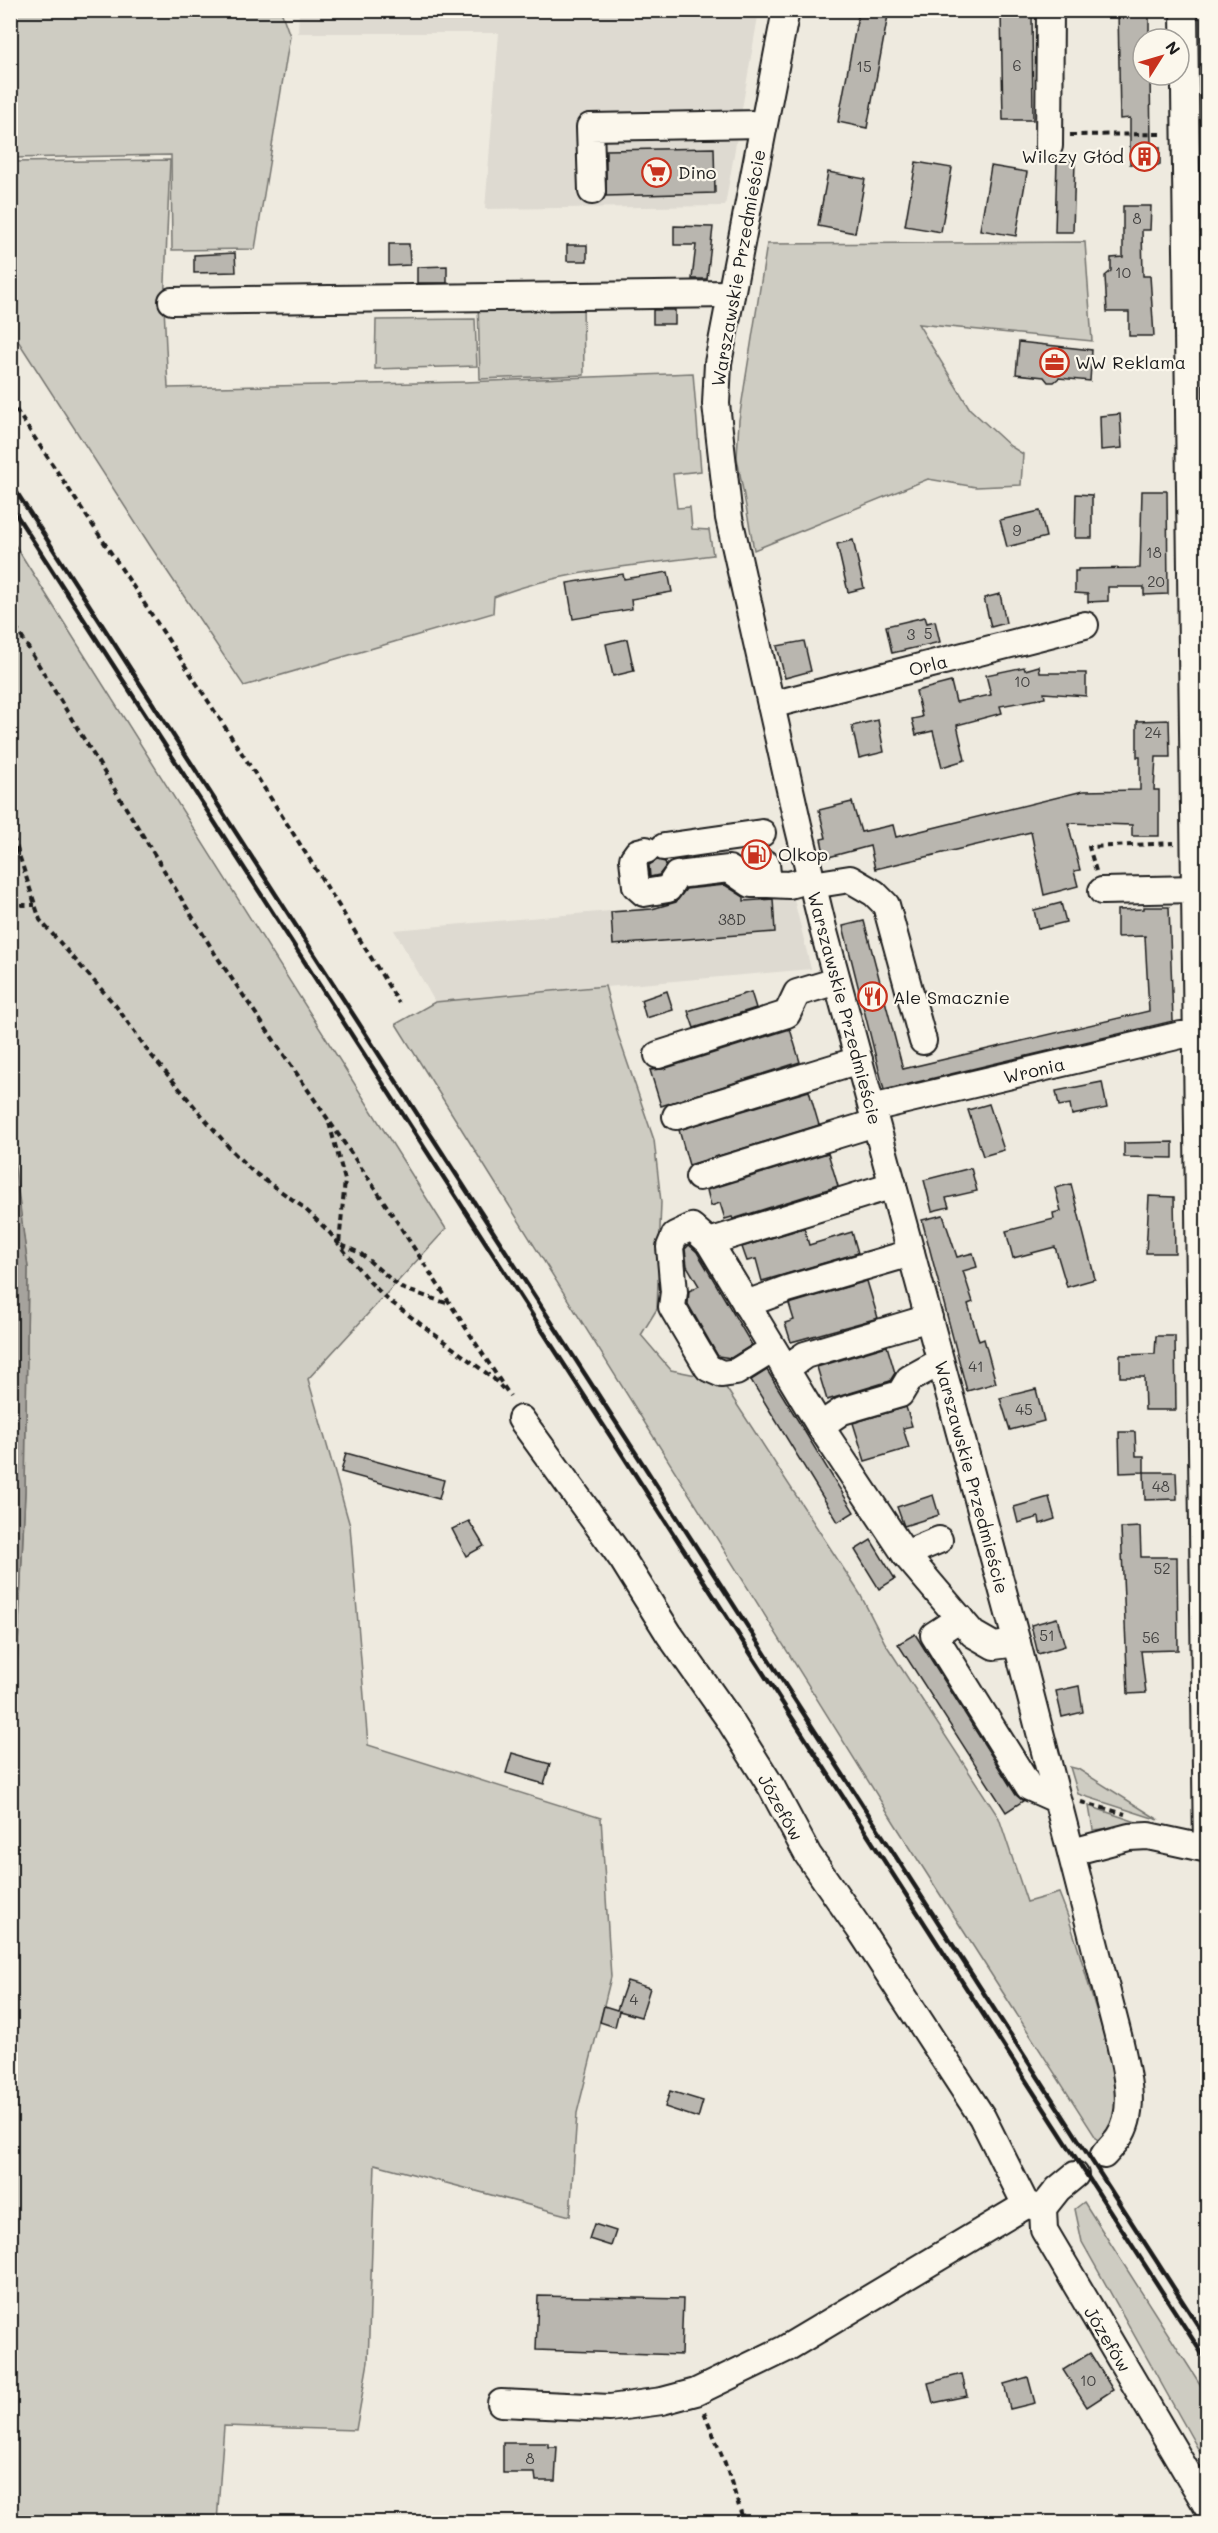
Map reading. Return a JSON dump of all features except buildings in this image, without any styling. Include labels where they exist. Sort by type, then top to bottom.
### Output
[{"type":"street","name":"Warszawskie Przedmieście","points":[[786,10],[718,373],[716,404],[720,459],[729,518],[798,825],[837,981],[1072,1852]]},
{"type":"street","points":[[1049,146],[1050,10]]},
{"type":"street","points":[[1104,2155],[1119,2137],[1127,2122],[1129,2107],[1126,2068],[1072,1852],[1129,1837],[1148,1836],[1207,1849],[1196,889],[1201,760],[1196,60],[1184,10]]},
{"type":"street","points":[[591,191],[590,128],[763,124]]},
{"type":"street","points":[[172,301],[731,294]]},
{"type":"street","name":"Orla","points":[[771,705],[1085,625]]},
{"type":"street","points":[[798,825],[765,856],[750,884],[729,869],[677,875],[668,889],[644,893],[636,886],[633,859],[638,852],[655,849],[765,856],[789,885],[850,879],[874,893],[886,905],[923,1041]]},
{"type":"street","points":[[1102,891],[1196,889]]},
{"type":"street","points":[[658,1055],[787,1014],[798,993],[837,981]]},
{"type":"street","name":"Wronia","points":[[699,1177],[874,1116],[1181,1035],[1197,1035]]},
{"type":"street","points":[[676,1116],[859,1060]]},
{"type":"street","points":[[709,1242],[893,1185]]},
{"type":"street","points":[[928,1318],[804,1355],[779,1359],[722,1374],[708,1368],[672,1307],[674,1292],[670,1247],[675,1235],[692,1227],[709,1242],[779,1359],[820,1426],[905,1554],[974,1634],[994,1646],[1017,1643]]},
{"type":"street","points":[[746,1304],[787,1288],[911,1253]]},
{"type":"street","points":[[820,1426],[842,1412],[900,1394],[909,1379],[940,1362]]},
{"type":"street","name":"Józefów","points":[[516,1407],[623,1560],[669,1634],[727,1716],[771,1786],[808,1855],[868,1940],[982,2117],[1035,2206],[1044,2230],[1208,2508]]},
{"type":"street","points":[[905,1554],[939,1540]]},
{"type":"street","points":[[960,1617],[934,1635],[1029,1787],[1056,1799]]},
{"type":"street","points":[[501,2403],[610,2408],[662,2401],[696,2392],[785,2349],[1035,2206],[1075,2175]]},
{"type":"path","points":[[1082,135],[1171,134]]},
{"type":"path","points":[[10,401],[335,898],[399,1003]]},
{"type":"path","points":[[10,618],[217,957],[328,1120],[516,1407]]},
{"type":"path","points":[[10,827],[40,920],[116,1006],[151,1055],[232,1151],[252,1171],[303,1207],[387,1299],[493,1378],[516,1407]]},
{"type":"path","points":[[10,864],[15,859],[14,839]]},
{"type":"path","points":[[1102,891],[1089,848],[1175,843]]},
{"type":"path","points":[[10,905],[35,905]]},
{"type":"path","points":[[328,1120],[345,1180],[339,1244]]},
{"type":"path","points":[[339,1244],[360,1253],[401,1288],[450,1304]]},
{"type":"path","points":[[696,2392],[725,2463],[744,2523]]},
{"type":"shaded area","points":[[299,10],[759,11],[725,206],[485,209],[499,33],[298,33]]},
{"type":"shaded area","points":[[10,11],[281,11],[290,36],[255,249],[172,250],[171,155],[11,158]]},
{"type":"shaded area","points":[[170,160],[164,307],[168,388],[465,382],[693,373],[701,471],[673,474],[677,508],[690,507],[692,529],[709,530],[713,555],[574,574],[547,580],[494,597],[493,613],[244,686],[11,330],[11,162]]},
{"type":"shaded area","points":[[1085,242],[1092,341],[918,324],[970,409],[1010,446],[1023,454],[1021,485],[976,487],[928,479],[754,550],[737,458],[739,420],[767,244]]},
{"type":"shaded area","points":[[478,301],[583,301],[584,375],[480,379]]},
{"type":"shaded area","points":[[475,319],[477,366],[375,369],[376,320]]},
{"type":"shaded area","points":[[10,537],[446,1229],[308,1379],[350,1526],[368,1745],[601,1818],[611,1977],[577,2113],[570,2216],[375,2164],[368,2362],[356,2430],[224,2426],[217,2522],[11,2522],[10,1893],[14,1861],[17,1667],[25,1492],[28,1268],[10,1136]]},
{"type":"shaded area","points":[[793,895],[811,969],[435,1002],[394,930]]},
{"type":"shaded area","points":[[605,986],[618,1035],[654,1140],[661,1202],[657,1309],[641,1335],[671,1370],[721,1380],[860,1594],[885,1643],[999,1818],[1027,1902],[1059,1893],[1078,1948],[1115,2081],[1117,2112],[1114,2125],[1098,2141],[895,1824],[396,1024],[435,1002]]},
{"type":"shaded area","points":[[11,1136],[28,1268],[25,1492],[17,1667],[14,1861],[11,1893]]},
{"type":"shaded area","points":[[1070,1767],[1078,1769],[1159,1820],[1078,1794]]},
{"type":"shaded area","points":[[1089,1806],[1145,1825],[1093,1830]]},
{"type":"shaded area","points":[[1084,2202],[1207,2395],[1207,2465],[1082,2242],[1075,2209]]},
{"type":"railway","points":[[10,482],[1208,2341]]},
{"type":"railway","points":[[10,505],[1208,2363]]},
{"type":"place","name":"Wilczy Głód","points":[[1145,156]]},
{"type":"place","name":"Dino","points":[[657,172]]},
{"type":"place","name":"WW Reklama","points":[[1054,362]]},
{"type":"place","name":"Olkop","points":[[757,854]]},
{"type":"place","name":"Ale Smacznie","points":[[872,997]]}]
